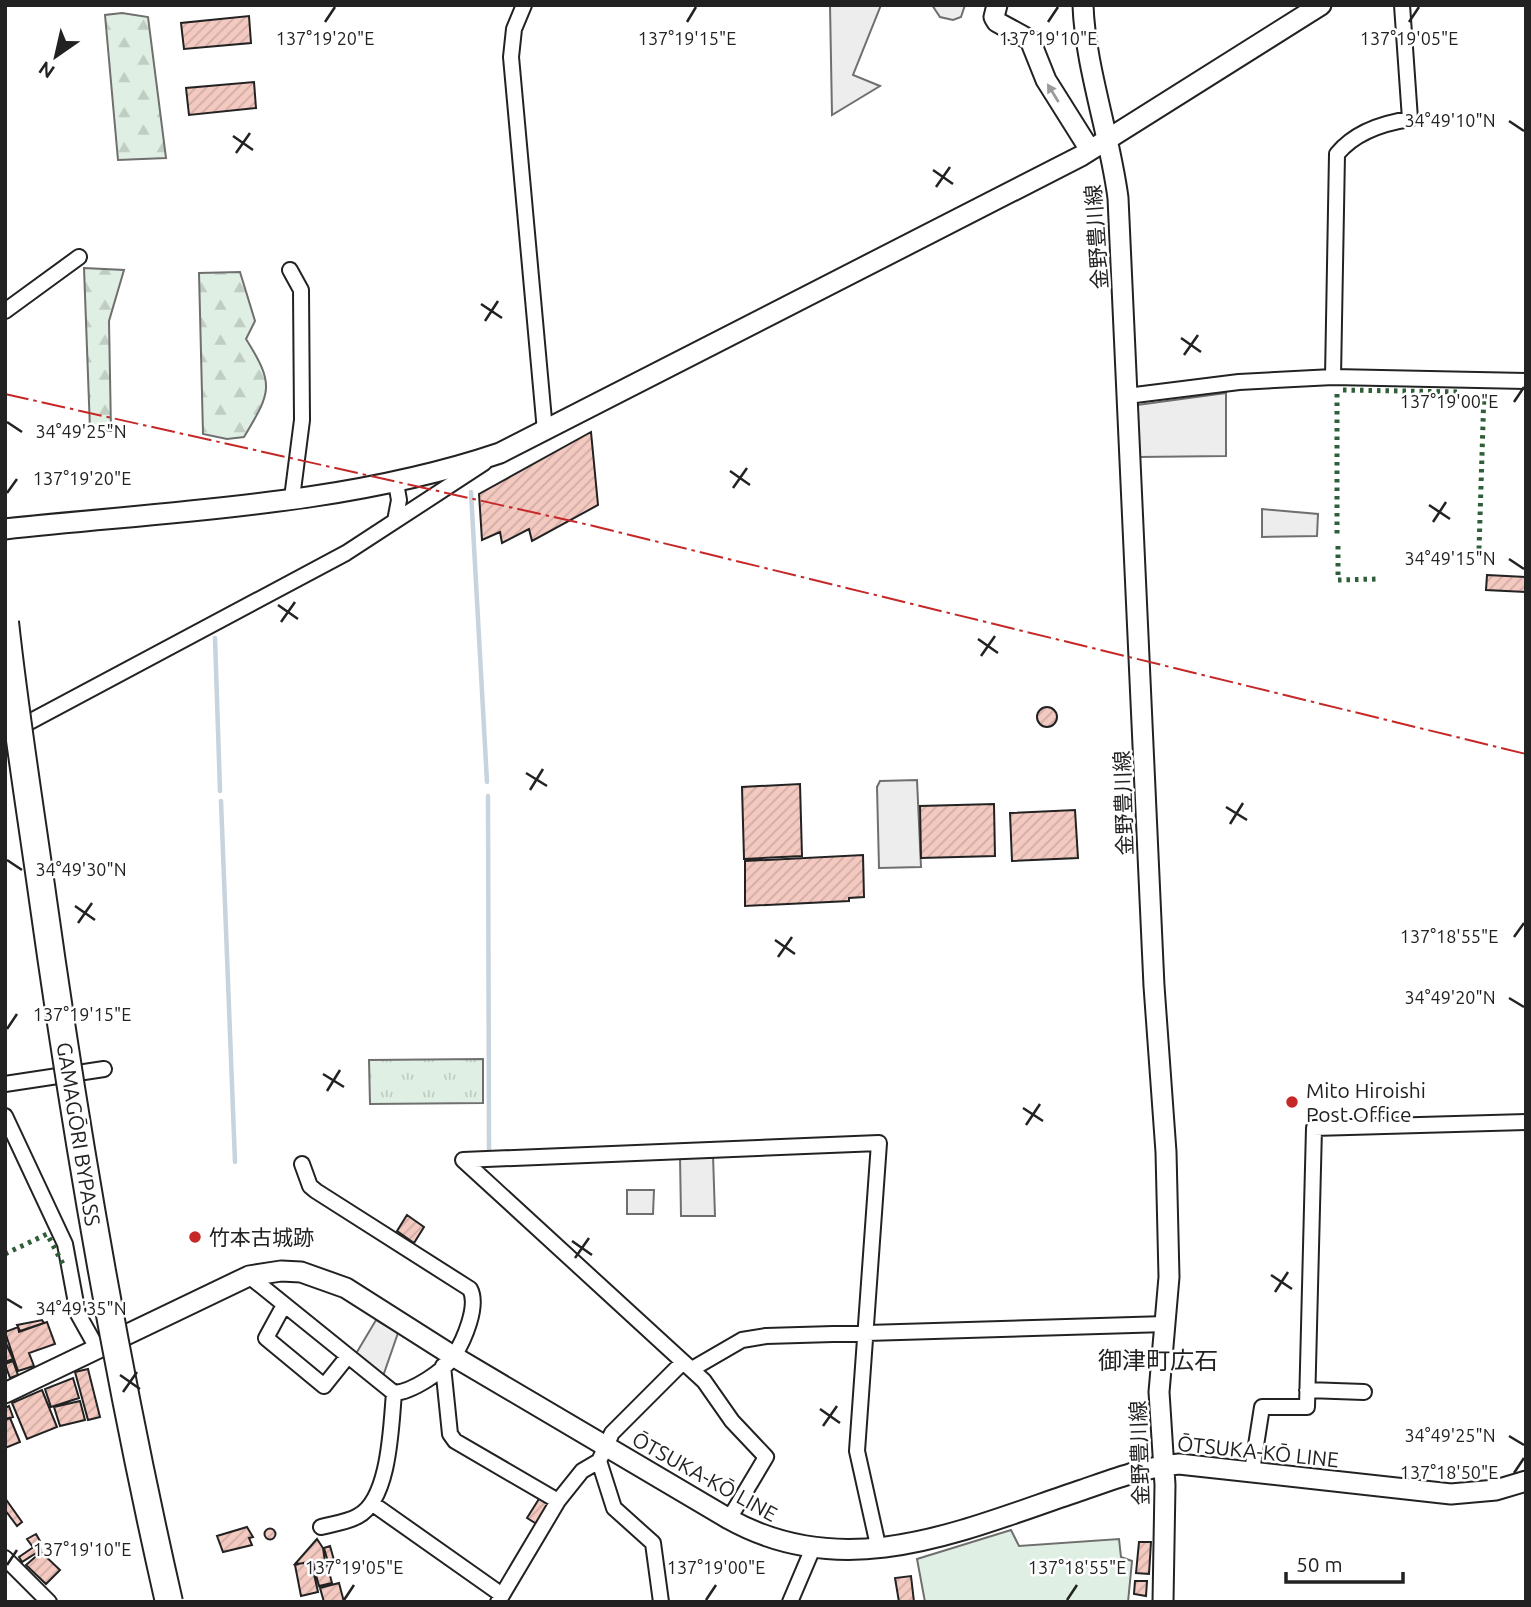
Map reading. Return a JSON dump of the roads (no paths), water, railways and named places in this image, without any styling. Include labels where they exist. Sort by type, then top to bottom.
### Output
[{"type":"highway","name":"GAMAGŌRI BYPASS","points":[[5,622],[56,998],[84,1170],[124,1395],[169,1602]]},
{"type":"highway","points":[[5,682],[39,936],[88,1246],[160,1602]]},
{"type":"main road","points":[[998,5],[993,17],[1030,40],[1046,80],[1090,150]]},
{"type":"main road","name":"金野豊川線","points":[[1083,5],[1118,198],[1154,986],[1166,1152],[1169,1277],[1160,1392],[1165,1485],[1163,1602]]},
{"type":"main road","points":[[5,529],[292,498],[396,483],[500,453],[1090,150],[1321,5]]},
{"type":"main road","name":"ŌTSUKA-KŌ LINE","points":[[5,1393],[249,1276],[281,1271],[324,1278],[448,1361],[602,1453],[769,1539],[813,1548],[879,1550],[967,1528],[1162,1465],[1179,1464],[1252,1471],[1451,1494],[1496,1490],[1526,1481]]},
{"type":"street","points":[[524,5],[514,29],[511,57],[545,431]]},
{"type":"street","points":[[1333,377],[1337,155],[1343,147],[1381,123],[1410,119],[1402,5]]},
{"type":"street","points":[[5,311],[79,257]]},
{"type":"street","points":[[290,270],[300,290],[302,381],[302,419],[292,498]]},
{"type":"street","points":[[1127,396],[1239,382],[1333,377],[1526,381]]},
{"type":"street","points":[[5,735],[334,559],[500,453]]},
{"type":"street","points":[[394,520],[398,500],[396,483]]},
{"type":"street","points":[[5,1084],[104,1069]]},
{"type":"street","points":[[5,1116],[65,1244],[78,1314],[97,1348]]},
{"type":"street","points":[[1252,1471],[1262,1407],[1307,1407],[1314,1128],[1526,1122]]},
{"type":"street","points":[[729,1519],[766,1457],[732,1421],[704,1381],[463,1160],[879,1143],[857,1451],[879,1550]]},
{"type":"street","points":[[302,1164],[310,1186],[316,1191],[470,1289],[474,1304],[448,1361],[450,1434],[455,1441],[558,1501]]},
{"type":"street","points":[[249,1276],[394,1393],[405,1392],[448,1361]]},
{"type":"street","points":[[284,1305],[266,1338],[324,1386],[348,1356]]},
{"type":"street","points":[[373,1504],[500,1599],[558,1501],[582,1471],[602,1453],[612,1433],[687,1366],[742,1340],[766,1335],[1166,1324]]},
{"type":"street","points":[[1307,1390],[1364,1392]]},
{"type":"street","points":[[321,1527],[358,1516],[373,1504],[384,1474],[394,1393]]},
{"type":"street","points":[[602,1453],[619,1515],[649,1536],[653,1543],[661,1602]]},
{"type":"street","points":[[790,1602],[813,1548]]},
{"type":"street","points":[[5,1559],[49,1602]]},
{"type":"waterway","points":[[471,492],[487,782]]},
{"type":"waterway","points":[[215,638],[220,791]]},
{"type":"waterway","points":[[488,796],[489,1149]]},
{"type":"waterway","points":[[221,801],[235,1162]]},
{"type":"place","name":"Mito Hiroishi Post Office","points":[[1292,1102]]},
{"type":"place","name":"竹本古城跡","points":[[195,1237]]},
{"type":"district","name":"御津町広石","points":[[1158,1360]]}]
